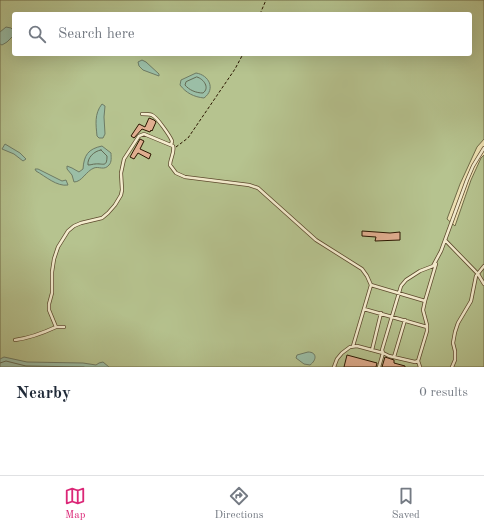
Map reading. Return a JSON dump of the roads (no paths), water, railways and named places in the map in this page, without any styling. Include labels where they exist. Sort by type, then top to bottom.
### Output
[{"type":"lane","points":[[142,114],[153,115],[170,138],[172,142],[171,145],[174,148],[170,165],[176,173],[185,177],[249,185],[258,188],[316,240],[362,269],[371,286],[353,346]]},
{"type":"lane","points":[[56,326],[49,310],[49,304],[52,293],[52,272],[54,259],[58,247],[64,237],[74,226],[102,218],[115,205],[122,190],[121,173],[124,159],[139,136],[144,134],[171,145]]},
{"type":"lane","points":[[379,367],[383,353],[382,350],[401,286],[406,280],[433,266],[441,252],[472,166],[484,148]]},
{"type":"lane","points":[[445,240],[478,274],[484,284]]},
{"type":"lane","points":[[420,367],[418,361],[427,331],[423,310],[436,261]]},
{"type":"lane","points":[[452,367],[455,360],[453,343],[458,324],[471,301],[476,276],[484,266]]},
{"type":"lane","points":[[371,286],[425,301]]},
{"type":"lane","points":[[364,309],[427,327]]},
{"type":"lane","points":[[372,350],[382,314]]},
{"type":"lane","points":[[394,357],[405,320]]},
{"type":"lane","points":[[15,340],[29,338],[56,326],[64,327]]},
{"type":"lane","points":[[334,367],[337,358],[353,346],[414,362],[418,361]]},
{"type":"water","points":[[6,27],[12,29],[12,37],[2,45],[0,44],[0,32]]},
{"type":"water","points":[[142,60],[159,74],[159,76],[143,70],[139,66],[138,62]]},
{"type":"water","points":[[196,73],[204,76],[209,83],[210,91],[204,98],[190,94],[180,85],[181,80]]},
{"type":"water","points":[[102,104],[105,106],[105,134],[103,138],[99,138],[97,136],[96,120],[99,108]]},
{"type":"water","points":[[5,144],[20,153],[26,159],[23,161],[14,154],[2,149]]},
{"type":"water","points":[[102,146],[111,153],[110,164],[105,168],[94,168],[77,182],[74,182],[72,175],[67,169],[67,166],[79,172],[83,169],[84,160],[88,153],[93,149]]},
{"type":"water","points":[[35,169],[38,169],[62,181],[66,180],[68,185],[55,183]]},
{"type":"water","points":[[308,352],[313,353],[315,357],[314,361],[310,365],[304,364],[296,358],[297,355]]},
{"type":"water","points":[[4,357],[27,362],[83,363],[96,365],[103,362],[109,367],[0,367],[0,359]]}]
